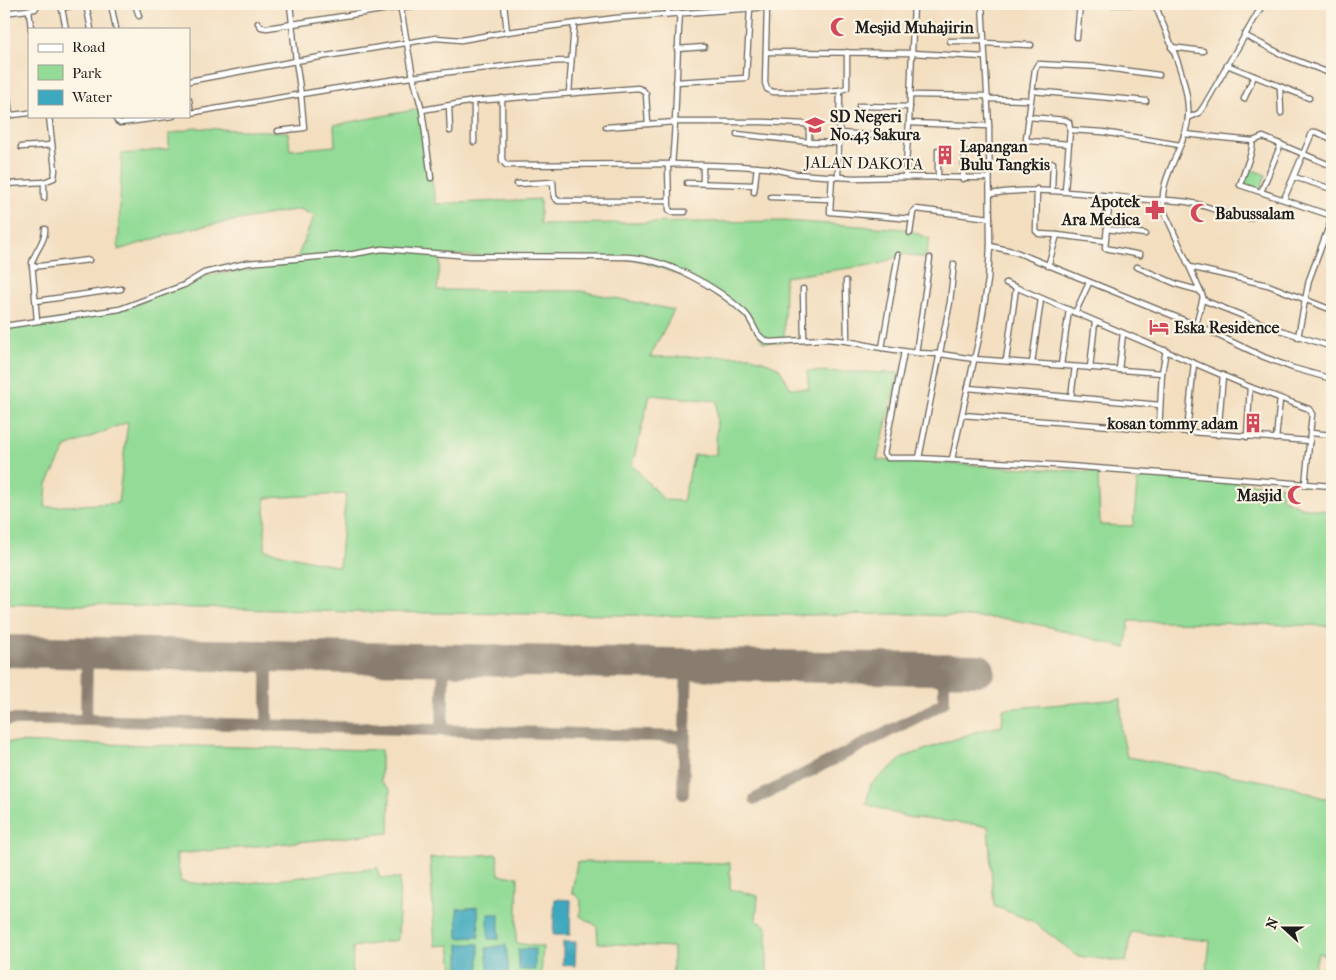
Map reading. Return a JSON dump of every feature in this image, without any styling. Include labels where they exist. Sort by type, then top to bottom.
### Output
[{"type":"street","points":[[4,13],[29,10],[36,8],[38,4]]},
{"type":"street","points":[[66,28],[61,6],[80,4]]},
{"type":"street","points":[[86,4],[91,28]]},
{"type":"street","points":[[111,4],[116,28]]},
{"type":"street","points":[[135,4],[139,16]]},
{"type":"street","points":[[278,131],[303,129],[301,95],[290,4]]},
{"type":"street","points":[[258,23],[261,27],[265,28],[400,5],[435,4]]},
{"type":"street","points":[[504,4],[507,32]]},
{"type":"street","points":[[666,4],[668,14]]},
{"type":"street","points":[[190,81],[436,38],[461,40],[616,18],[740,6],[750,8],[810,4]]},
{"type":"street","points":[[905,177],[914,4]]},
{"type":"street","points":[[952,459],[984,314],[990,246],[989,126],[982,4]]},
{"type":"street","points":[[1077,37],[1080,4]]},
{"type":"street","points":[[1098,4],[1148,4]]},
{"type":"street","points":[[1155,4],[1185,86],[1188,118],[1163,190],[1161,201],[1201,291],[1203,300],[1196,325]]},
{"type":"street","points":[[1188,118],[1197,114],[1204,106],[1262,4]]},
{"type":"street","points":[[400,5],[413,77],[422,110],[430,178]]},
{"type":"street","points":[[767,6],[765,83],[768,90],[773,92],[814,92],[847,88],[847,52]]},
{"type":"street","points":[[676,82],[746,78],[750,8]]},
{"type":"street","points":[[29,10],[31,28]]},
{"type":"street","points":[[680,13],[677,49],[676,122],[670,164],[668,201],[670,212],[685,212]]},
{"type":"street","points":[[570,93],[574,24]]},
{"type":"street","points":[[1244,35],[1285,56],[1332,74]]},
{"type":"street","points":[[950,41],[1031,45]]},
{"type":"street","points":[[677,49],[704,47]]},
{"type":"street","points":[[1171,47],[1203,51]]},
{"type":"street","points":[[766,52],[912,53],[984,57]]},
{"type":"street","points":[[190,113],[413,77],[529,62],[571,61]]},
{"type":"street","points":[[1069,144],[1027,140],[1030,100],[1036,67],[1039,63],[1099,67],[1159,75]]},
{"type":"street","points":[[1227,65],[1280,88],[1309,98]]},
{"type":"street","points":[[4,70],[10,114]]},
{"type":"street","points":[[1244,99],[1254,76]]},
{"type":"street","points":[[1280,88],[1281,113]]},
{"type":"street","points":[[422,110],[502,98],[641,89],[646,94],[648,124]]},
{"type":"street","points":[[838,177],[840,90]]},
{"type":"street","points":[[1032,91],[1146,102]]},
{"type":"street","points":[[910,95],[1030,100]]},
{"type":"street","name":"JALAN DAKOTA","points":[[502,98],[502,160],[505,165],[670,164],[757,167],[796,174],[872,179],[905,177],[989,178]]},
{"type":"street","points":[[474,101],[474,142]]},
{"type":"street","points":[[449,106],[450,131]]},
{"type":"street","points":[[859,106],[910,107]]},
{"type":"street","points":[[4,116],[28,113]]},
{"type":"street","points":[[1028,117],[1067,120],[1070,124],[1065,190]]},
{"type":"street","points":[[4,184],[44,182],[52,179],[54,176],[49,118]]},
{"type":"street","points":[[116,118],[117,121],[120,122],[156,118]]},
{"type":"street","points":[[606,127],[676,122],[805,124],[809,127],[809,142]]},
{"type":"street","points":[[909,123],[989,126]]},
{"type":"street","points":[[1070,130],[1110,133],[1180,145]]},
{"type":"street","points":[[1284,199],[1314,132],[1332,138]]},
{"type":"street","points":[[840,133],[908,138]]},
{"type":"street","points":[[737,134],[809,142],[840,143]]},
{"type":"street","points":[[1184,134],[1253,141],[1263,137],[1332,166]]},
{"type":"street","points":[[1253,141],[1251,153],[1239,185],[1332,217],[1310,280],[1298,336]]},
{"type":"street","points":[[1261,192],[1281,144]]},
{"type":"street","points":[[21,147],[52,145]]},
{"type":"street","points":[[938,150],[938,178]]},
{"type":"street","points":[[963,179],[965,151]]},
{"type":"street","points":[[1052,190],[1053,163]]},
{"type":"street","points":[[702,183],[703,166]]},
{"type":"street","points":[[754,192],[757,167]]},
{"type":"street","points":[[832,176],[830,212],[912,219]]},
{"type":"street","points":[[1294,177],[1332,189]]},
{"type":"street","points":[[44,182],[44,198]]},
{"type":"street","points":[[517,184],[553,182],[554,198],[558,201],[668,201]]},
{"type":"street","points":[[687,183],[755,185]]},
{"type":"street","points":[[1037,189],[1036,231],[1039,234],[1105,241]]},
{"type":"street","points":[[990,194],[1016,190],[1065,190],[1161,201],[1191,202],[1234,217],[1250,218]]},
{"type":"street","points":[[1110,196],[1105,247],[1107,250],[1140,254]]},
{"type":"street","points":[[771,198],[830,199]]},
{"type":"street","points":[[910,233],[916,209],[990,218]]},
{"type":"street","points":[[37,320],[32,267],[34,254],[45,235],[45,229]]},
{"type":"street","points":[[1106,229],[1145,234]]},
{"type":"street","points":[[1048,266],[1057,235]]},
{"type":"street","points":[[990,246],[1008,250],[1196,325],[1264,357],[1332,380]]},
{"type":"street","points":[[4,326],[120,309],[184,285],[204,273],[247,263],[352,254],[382,249],[470,256],[628,257],[646,259],[705,284],[747,315],[757,334],[762,339],[774,342],[804,340],[846,341],[904,352],[1162,373]]},
{"type":"street","points":[[882,348],[898,255]]},
{"type":"street","points":[[916,353],[930,258]]},
{"type":"street","points":[[32,267],[90,260]]},
{"type":"street","points":[[919,458],[950,302],[954,264]]},
{"type":"street","points":[[1138,267],[1186,288],[1201,291]]},
{"type":"street","points":[[1190,267],[1268,285],[1332,310]]},
{"type":"street","points":[[846,281],[846,341]]},
{"type":"street","points":[[1075,313],[1089,282]]},
{"type":"street","points":[[1006,283],[1250,387],[1309,409],[1312,414],[1311,433],[1305,484]]},
{"type":"street","points":[[1006,361],[1016,288]]},
{"type":"street","points":[[36,301],[121,289]]},
{"type":"street","points":[[803,289],[804,340]]},
{"type":"street","points":[[1032,363],[1041,299]]},
{"type":"street","points":[[1203,300],[1258,322],[1332,347]]},
{"type":"street","points":[[1061,365],[1069,310]]},
{"type":"street","points":[[1090,368],[1095,322]]},
{"type":"street","points":[[1119,370],[1123,334]]},
{"type":"street","points":[[1160,430],[1162,373],[1166,350]]},
{"type":"street","points":[[904,352],[884,454],[888,458],[952,459],[1055,465],[1332,486]]},
{"type":"street","points":[[1187,432],[1194,363]]},
{"type":"street","points":[[1071,397],[1075,366]]},
{"type":"street","points":[[1218,435],[1223,375]]},
{"type":"street","points":[[1248,437],[1250,387]]},
{"type":"street","points":[[968,388],[1160,405]]},
{"type":"street","points":[[1276,439],[1280,399]]},
{"type":"street","points":[[962,415],[1310,441]]},
{"type":"street","points":[[1311,433],[1332,434]]},
{"type":"green space","points":[[419,109],[436,204],[540,199],[540,224],[784,221],[906,229],[930,239],[925,258],[903,254],[879,264],[785,277],[784,342],[763,342],[745,315],[694,280],[638,260],[441,255],[437,290],[581,291],[674,310],[650,357],[750,356],[778,367],[791,388],[809,389],[807,371],[899,373],[877,460],[1098,472],[1100,525],[1133,526],[1138,475],[1283,486],[1281,498],[1301,507],[1332,512],[1332,626],[1129,621],[1126,648],[1050,627],[1009,619],[905,614],[708,616],[351,612],[4,603],[4,329],[128,308],[198,277],[295,263],[314,216],[300,209],[188,229],[118,250],[122,154],[169,149],[169,134],[195,128],[288,132],[290,150],[335,146],[334,125]],"holes":[[[650,395],[717,401],[716,455],[694,455],[683,501],[664,500],[632,465]],[[128,422],[118,503],[45,507],[47,484],[66,447]],[[346,494],[339,567],[265,550],[265,498]]]},
{"type":"green space","points":[[1248,168],[1266,175],[1260,190],[1242,183]]},
{"type":"green space","points":[[1121,699],[1121,729],[1127,757],[1286,785],[1332,801],[1332,956],[1318,953],[1313,976],[1206,976],[1210,941],[1131,932],[1126,962],[1078,956],[1032,921],[994,906],[988,826],[906,817],[866,804],[871,784],[904,757],[978,731],[1002,726],[1003,709]]},
{"type":"green space","points":[[4,742],[381,750],[381,782],[390,789],[389,833],[176,854],[181,882],[223,886],[378,868],[379,878],[400,878],[398,940],[353,947],[352,976],[4,976]]},
{"type":"green space","points":[[497,854],[499,875],[518,877],[516,943],[543,947],[541,976],[454,976],[450,945],[435,946],[430,858]]},
{"type":"green space","points":[[577,862],[730,863],[730,889],[758,896],[756,920],[767,927],[767,976],[673,976],[673,947],[598,943],[597,926],[580,916],[581,900],[572,892]]},
{"type":"water","points":[[555,899],[571,900],[570,935],[553,935]]},
{"type":"water","points":[[478,907],[479,937],[458,938],[457,909]]},
{"type":"water","points":[[488,914],[499,914],[499,939],[488,939]]},
{"type":"water","points":[[563,942],[576,942],[575,966],[563,965]]},
{"type":"water","points":[[459,944],[479,944],[479,974],[459,974]]},
{"type":"water","points":[[506,945],[509,972],[489,975],[486,948]]},
{"type":"water","points":[[518,949],[535,949],[535,970],[519,970]]},
{"type":"taxiway","points":[[86,720],[87,653]]},
{"type":"taxiway","points":[[267,656],[267,726]]},
{"type":"taxiway","points":[[442,730],[444,660]]},
{"type":"taxiway","points":[[683,794],[687,665]]},
{"type":"taxiway","points":[[755,799],[944,702],[944,670]]},
{"type":"taxiway","points":[[4,720],[86,720],[684,737]]},
{"type":"runway","points":[[4,651],[979,670]]},
{"type":"place","name":"Mesjid Muhajirin","points":[[840,27]]},
{"type":"place","name":"SD Negeri No.43 Sakura","points":[[815,125]]},
{"type":"place","name":"Lapangan Bulu Tangkis","points":[[945,155]]},
{"type":"place","name":"Apotek Ara Medica","points":[[1155,210]]},
{"type":"place","name":"Babussalam","points":[[1200,213]]},
{"type":"place","name":"Eska Residence","points":[[1159,327]]},
{"type":"place","name":"kosan tommy adam","points":[[1253,423]]},
{"type":"place","name":"Masjid","points":[[1297,495]]}]
